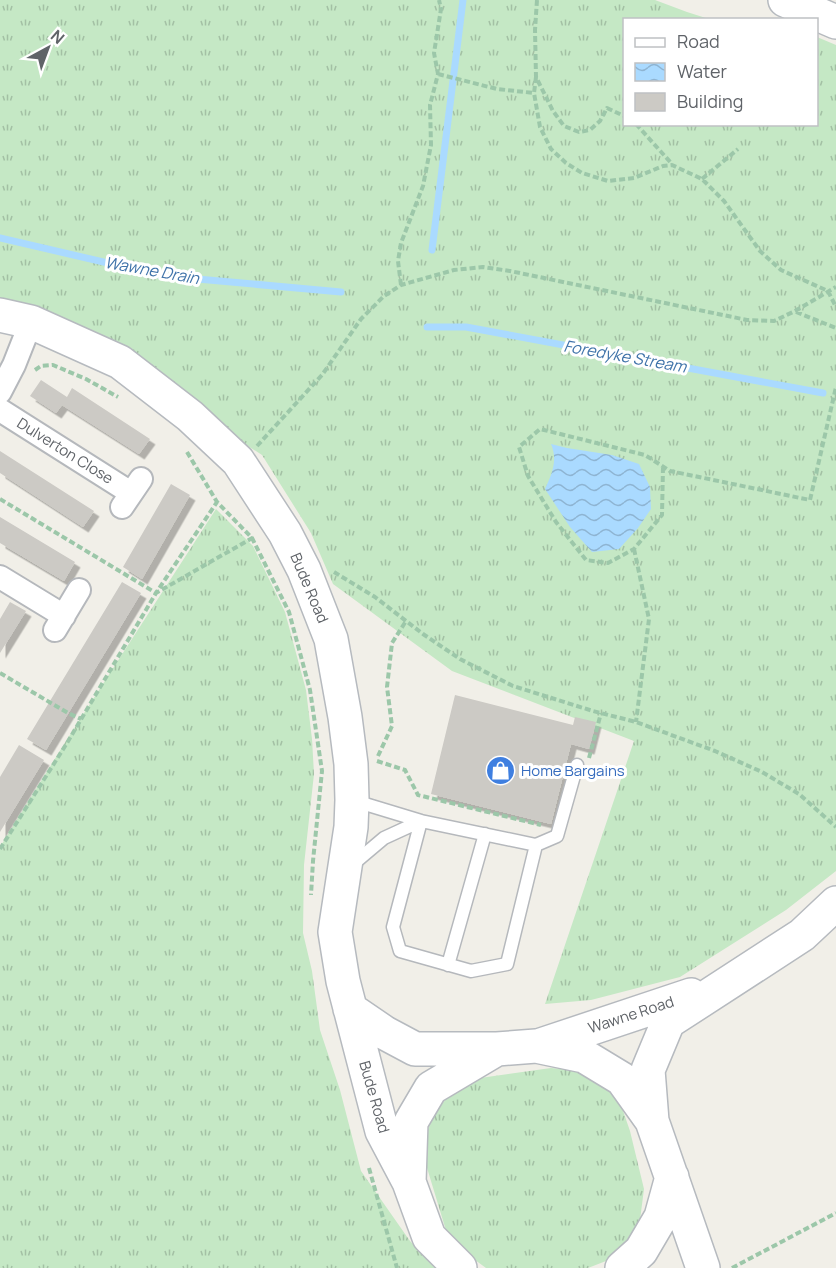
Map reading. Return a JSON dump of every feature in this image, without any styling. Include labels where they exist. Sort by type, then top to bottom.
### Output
[{"type":"street","points":[[785,0],[836,22]]},
{"type":"street","name":"Bude Road","points":[[0,315],[31,322],[120,362],[190,416],[238,461],[264,529],[285,533],[304,570],[331,639],[345,717],[363,762],[352,800],[351,827],[335,932],[343,981],[382,1131],[409,1182]]},
{"type":"street","points":[[0,392],[14,365],[31,322]]},
{"type":"street","name":"Dulverton Close","points":[[0,410],[131,493]]},
{"type":"street","points":[[0,577],[60,623],[79,590]]},
{"type":"street","name":"Wawne Road","points":[[652,1121],[648,1070],[668,1022],[802,935],[836,903]]},
{"type":"street","name":"Wawne Road","points":[[536,1046],[725,984]]},
{"type":"street","points":[[350,1009],[385,1033],[415,1049],[497,1049],[536,1046],[584,1056],[622,1079],[652,1121],[703,1268]]},
{"type":"street","points":[[460,1268],[425,1253],[409,1182],[411,1122],[431,1088],[497,1049]]},
{"type":"street","points":[[622,1268],[641,1251],[661,1216],[672,1177]]},
{"type":"lane","points":[[352,800],[421,821],[536,845],[557,836],[582,766]]},
{"type":"lane","points":[[421,821],[393,927],[400,951],[471,971],[507,964],[536,845]]},
{"type":"lane","points":[[344,871],[384,838],[421,821]]},
{"type":"lane","points":[[448,965],[485,834]]},
{"type":"path","points":[[401,285],[398,261],[401,243],[423,186],[431,145],[430,105],[441,75],[434,52],[441,9],[439,0]]},
{"type":"path","points":[[537,0],[534,93],[540,127],[552,149],[566,163],[582,172],[608,181],[634,178],[663,166],[672,165]]},
{"type":"path","points":[[441,75],[498,89],[534,93]]},
{"type":"path","points":[[536,77],[553,111],[564,126],[579,132],[590,130],[600,121],[607,108],[623,116]]},
{"type":"path","points":[[638,126],[672,165],[702,179],[724,201],[760,251],[781,270],[828,291],[836,307]]},
{"type":"path","points":[[702,179],[738,149]]},
{"type":"path","points":[[238,461],[253,450],[322,375],[361,319],[384,296],[401,285],[454,270],[483,267],[747,320],[774,321],[836,287]]},
{"type":"path","points":[[795,311],[836,328]]},
{"type":"path","points":[[14,365],[31,372],[41,366],[53,365],[86,379],[124,401]]},
{"type":"path","points":[[663,467],[662,515],[634,549],[608,563],[586,560],[556,522],[528,476],[519,447],[540,429],[645,455],[670,471],[810,500],[836,387]]},
{"type":"path","points":[[183,448],[217,502],[264,529],[289,612],[310,690],[322,771],[311,904]]},
{"type":"path","points":[[0,499],[156,593]]},
{"type":"path","points":[[0,849],[156,593],[217,502]]},
{"type":"path","points":[[156,593],[264,529]]},
{"type":"path","points":[[634,549],[649,619],[636,722]]},
{"type":"path","points":[[332,571],[375,597],[460,659],[513,686],[636,722],[715,751],[762,772],[799,794],[836,827]]},
{"type":"path","points":[[406,621],[392,643],[387,687],[392,726],[363,762],[405,770],[418,795],[546,826]]},
{"type":"path","points":[[0,673],[81,719]]},
{"type":"path","points":[[582,766],[601,713]]},
{"type":"path","points":[[367,1160],[397,1268]]},
{"type":"path","points":[[732,1268],[836,1213]]},
{"type":"green space","points":[[0,0],[655,0],[706,18],[623,18],[623,126],[818,126],[818,37],[836,45],[836,871],[786,910],[680,977],[591,1000],[545,1004],[634,741],[452,671],[333,584],[311,533],[262,455],[130,370],[0,300]]},
{"type":"green space","points":[[216,509],[253,546],[285,612],[306,690],[314,774],[304,865],[303,933],[312,971],[320,1030],[340,1090],[361,1171],[410,1241],[435,1268],[0,1268],[0,847]]},
{"type":"green space","points":[[551,1068],[581,1071],[606,1087],[621,1105],[630,1131],[644,1189],[640,1220],[629,1240],[606,1261],[588,1268],[486,1268],[448,1237],[424,1158],[426,1135],[435,1111],[450,1095],[480,1078]]},
{"type":"water","points":[[551,444],[612,455],[639,464],[650,487],[651,509],[619,549],[592,552],[570,527],[545,489],[554,461]]},
{"type":"building","points":[[41,380],[67,397],[72,388],[150,439],[139,454],[62,405],[56,413],[30,396]]},
{"type":"building","points":[[0,451],[94,511],[83,527],[0,473]]},
{"type":"building","points":[[171,484],[190,495],[142,579],[123,567]]},
{"type":"building","points":[[0,517],[75,562],[64,581],[0,543]]},
{"type":"building","points":[[122,582],[141,593],[46,750],[27,739]]},
{"type":"building","points":[[10,602],[26,611],[0,653],[0,619]]},
{"type":"building","name":"Home Bargains","points":[[455,695],[573,725],[575,717],[596,722],[589,749],[571,744],[551,824],[431,794]]},
{"type":"building","points":[[19,745],[44,760],[0,832],[0,777]]},
{"type":"waterway","points":[[432,250],[463,0]]},
{"type":"waterway","name":"Wawne Drain","points":[[0,238],[164,276],[341,292]]},
{"type":"waterway","name":"Foredyke Stream","points":[[427,327],[466,327],[823,393]]},
{"type":"place","name":"Home Bargains","points":[[500,771]]}]
